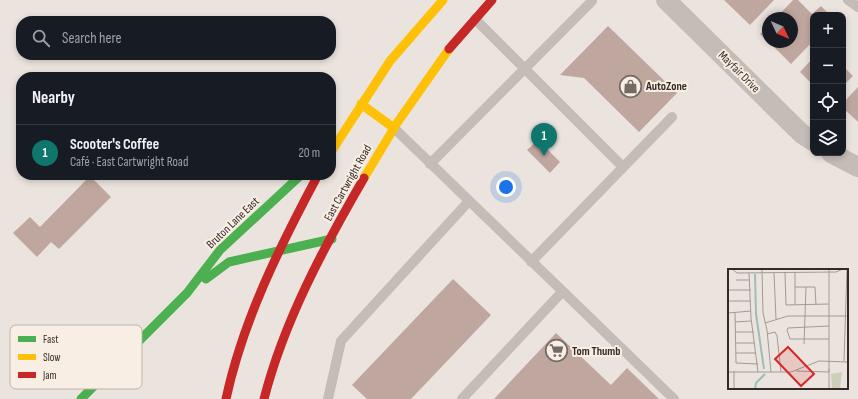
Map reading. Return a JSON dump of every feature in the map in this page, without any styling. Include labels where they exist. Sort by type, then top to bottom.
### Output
[{"type":"main road","points":[[336,141],[390,62],[443,0]]},
{"type":"main road","name":"East Cartwright Road","points":[[264,399],[292,319],[349,203],[394,128],[426,79],[492,0]]},
{"type":"main road","points":[[361,104],[394,128]]},
{"type":"main road","name":"Bruton Lane East","points":[[188,293],[220,250],[296,180]]},
{"type":"main road","points":[[226,399],[234,362],[278,251],[315,180]]},
{"type":"main road","name":"Bruton Lane East","points":[[142,338],[188,293],[229,262],[332,239]]},
{"type":"main road","name":"Bruton Lane East","points":[[80,399],[90,389]]},
{"type":"street","name":"Mayfair Drive","points":[[666,0],[802,134],[810,139]]},
{"type":"street","points":[[837,156],[858,167]]},
{"type":"lane","points":[[848,0],[858,7]]},
{"type":"lane","points":[[430,164],[592,1]]},
{"type":"lane","points":[[475,19],[623,167]]},
{"type":"lane","points":[[531,262],[672,117]]},
{"type":"lane","points":[[394,128],[674,399]]},
{"type":"lane","points":[[328,399],[341,342],[468,201]]},
{"type":"lane","points":[[462,399],[562,292]]},
{"type":"building","points":[[724,0],[774,0],[750,25]]},
{"type":"building","points":[[793,0],[798,0],[810,12],[810,44],[791,64],[775,48],[798,48],[798,12],[782,12]]},
{"type":"building","points":[[821,6],[827,12],[814,12]]},
{"type":"building","name":"AutoZone","points":[[608,26],[677,93],[639,132],[584,78],[560,75]]},
{"type":"building","points":[[810,61],[810,82],[800,72]]},
{"type":"building","points":[[846,69],[853,76],[846,83]]},
{"type":"building","points":[[858,87],[858,122],[846,111],[846,100]]},
{"type":"building","points":[[538,140],[560,162],[550,173],[527,150]]},
{"type":"building","points":[[86,180],[94,180],[111,197],[59,249],[51,242],[37,257],[13,233],[30,217],[40,227]]},
{"type":"building","points":[[453,279],[491,315],[411,399],[367,399],[352,385]]},
{"type":"building","name":"Tom Thumb","points":[[556,333],[611,385],[627,368],[659,399],[494,399]]},
{"type":"traffic: fast","points":[[142,338],[187,293],[220,250],[296,180]]},
{"type":"traffic: fast","points":[[206,279],[229,262],[332,239]]},
{"type":"traffic: fast","points":[[81,399],[91,389]]},
{"type":"traffic: slow","points":[[336,144],[390,61],[443,0]]},
{"type":"traffic: slow","points":[[364,178],[397,123],[449,49]]},
{"type":"traffic: slow","points":[[361,104],[394,128]]},
{"type":"traffic: jam","points":[[449,49],[492,0]]},
{"type":"traffic: jam","points":[[264,399],[282,341],[306,285],[364,178]]},
{"type":"traffic: jam","points":[[226,399],[242,341],[264,284],[315,180]]},
{"type":"place","name":"AutoZone","points":[[630,86]]},
{"type":"place","name":"Scooter's Coffee","points":[[544,156]]},
{"type":"place","name":"Tom Thumb","points":[[557,351]]}]
